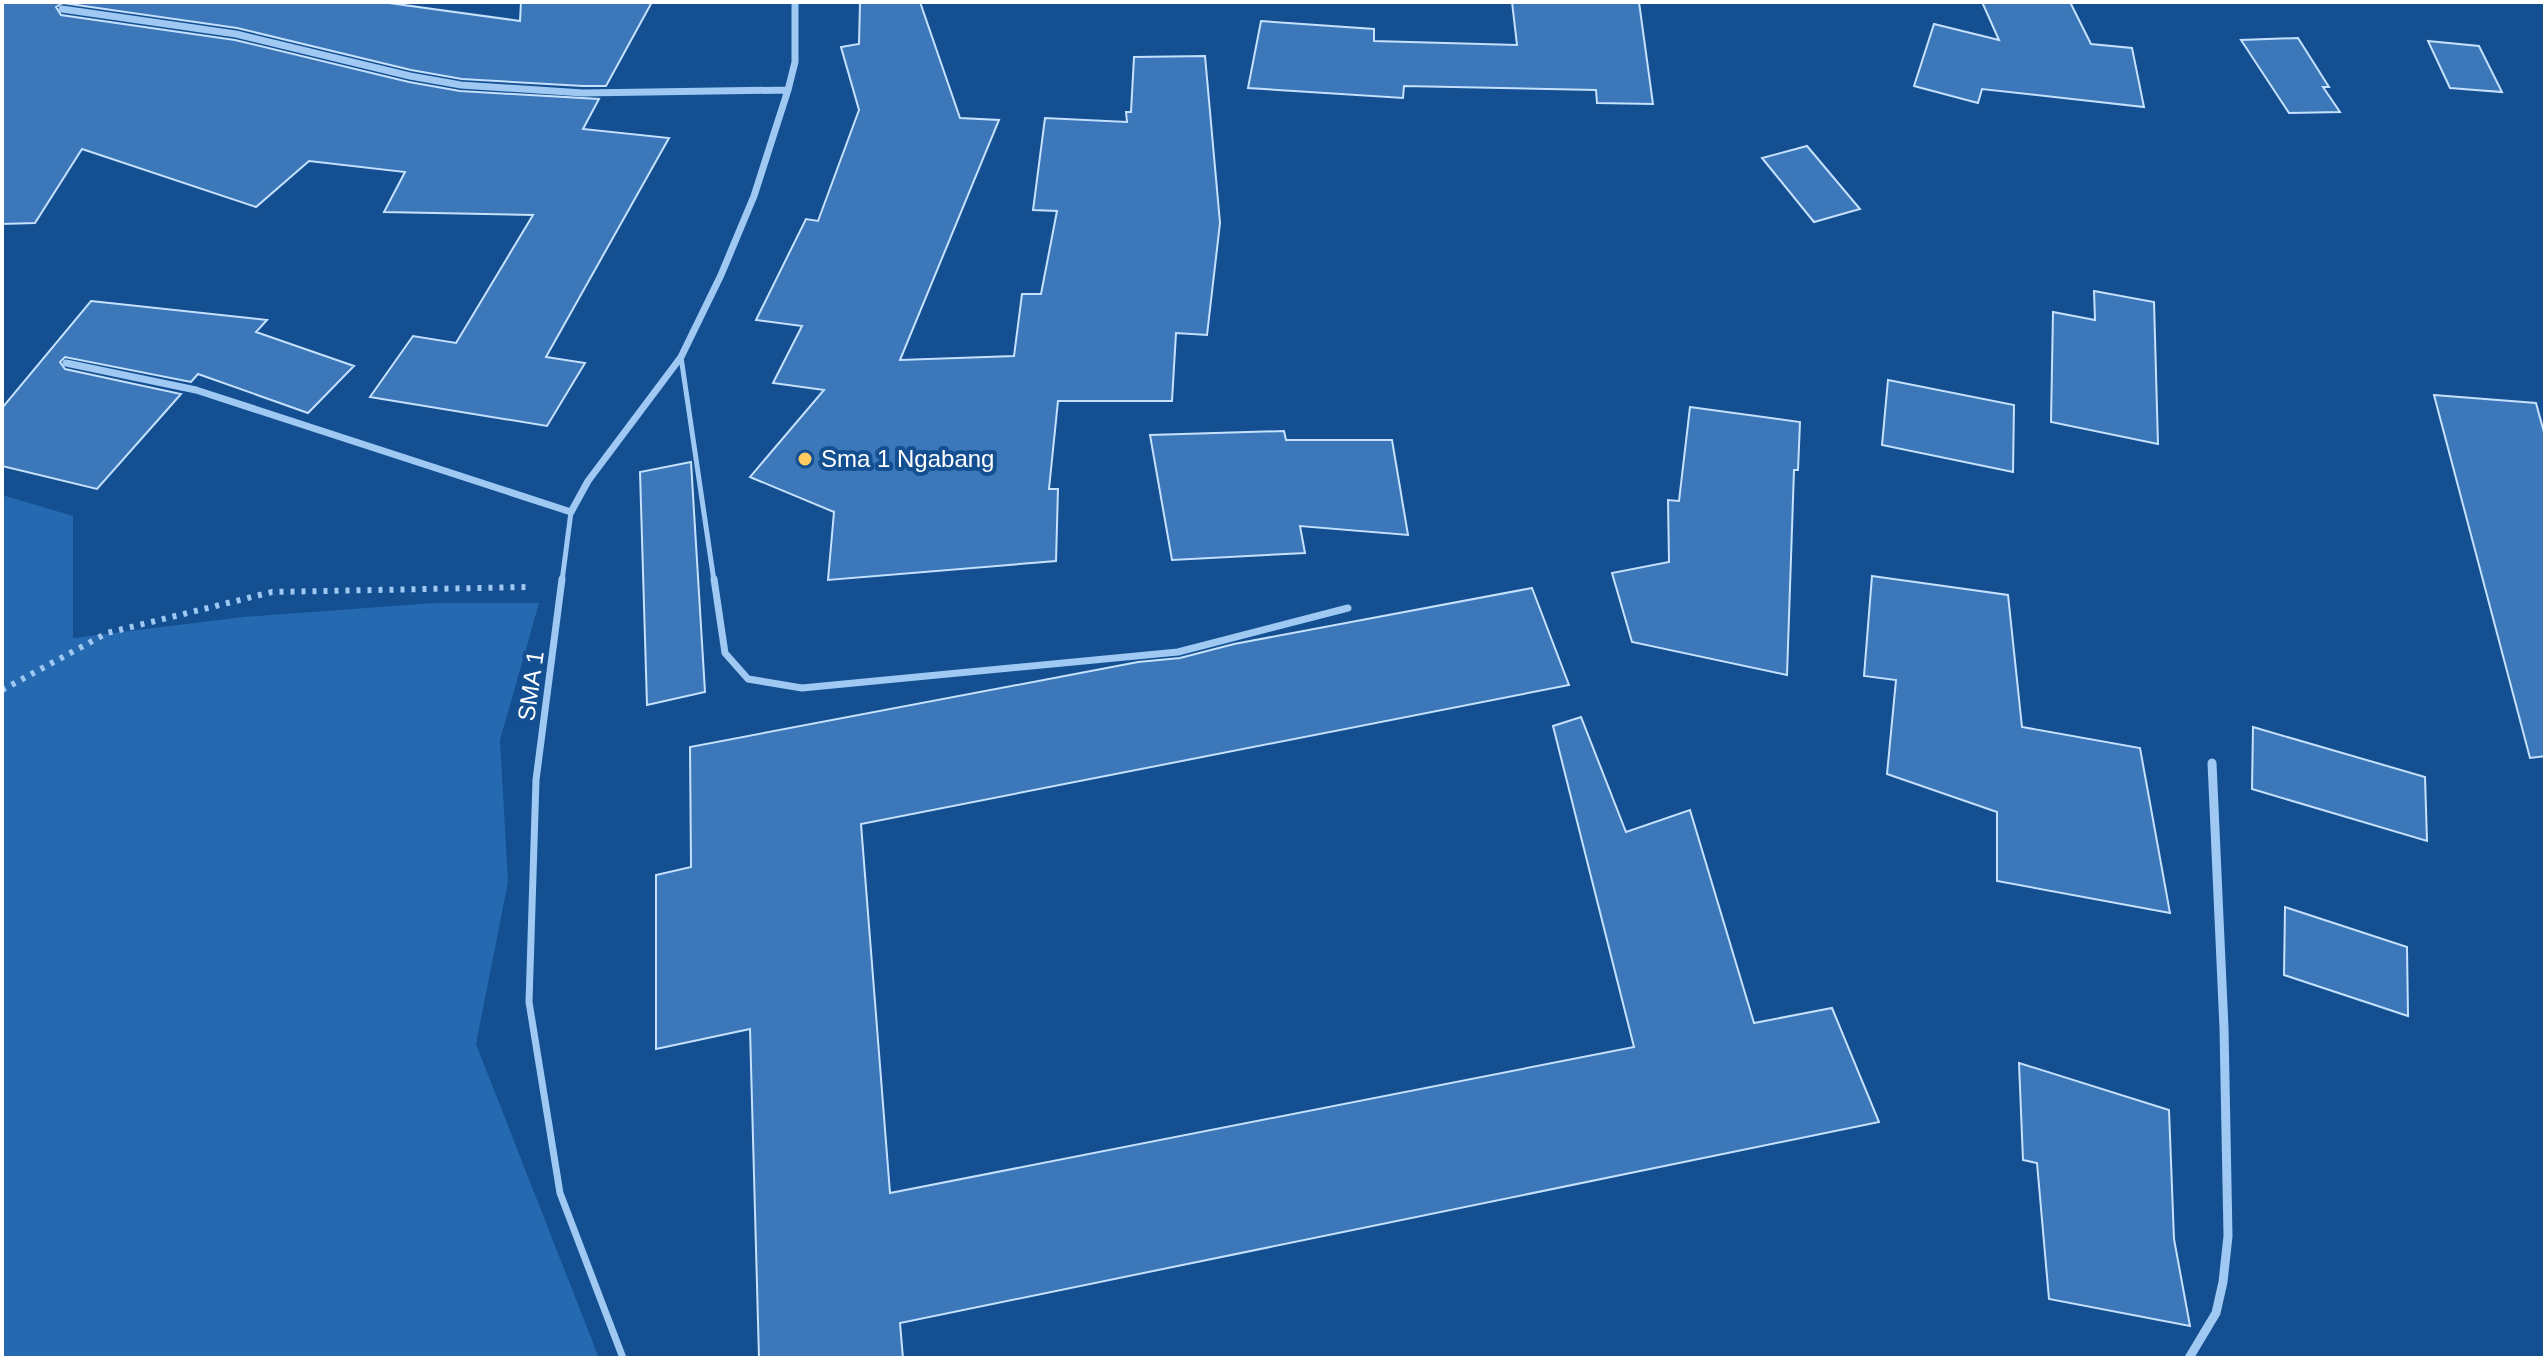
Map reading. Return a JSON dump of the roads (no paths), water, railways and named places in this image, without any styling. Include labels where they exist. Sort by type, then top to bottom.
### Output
[{"type":"street","name":"SMA 1","points":[[571,512],[588,481],[681,357],[721,275],[754,196],[788,90],[795,62],[795,2]]},
{"type":"street","points":[[62,9],[232,33],[408,77],[459,85],[586,94],[788,90]]},
{"type":"street","points":[[66,363],[196,390],[571,512]]},
{"type":"street","points":[[2189,1358],[2205,1337],[2218,1308],[2223,1282],[2228,1206],[2223,962],[2212,763]]},
{"type":"lane","points":[[681,357],[725,653],[748,679],[802,688],[1178,652],[1348,608]]},
{"type":"lane","name":"SMA 1","points":[[571,512],[536,780],[529,1002],[560,1193],[623,1358]]},
{"type":"place","name":"Sma 1 Ngabang","points":[[805,459]]}]
